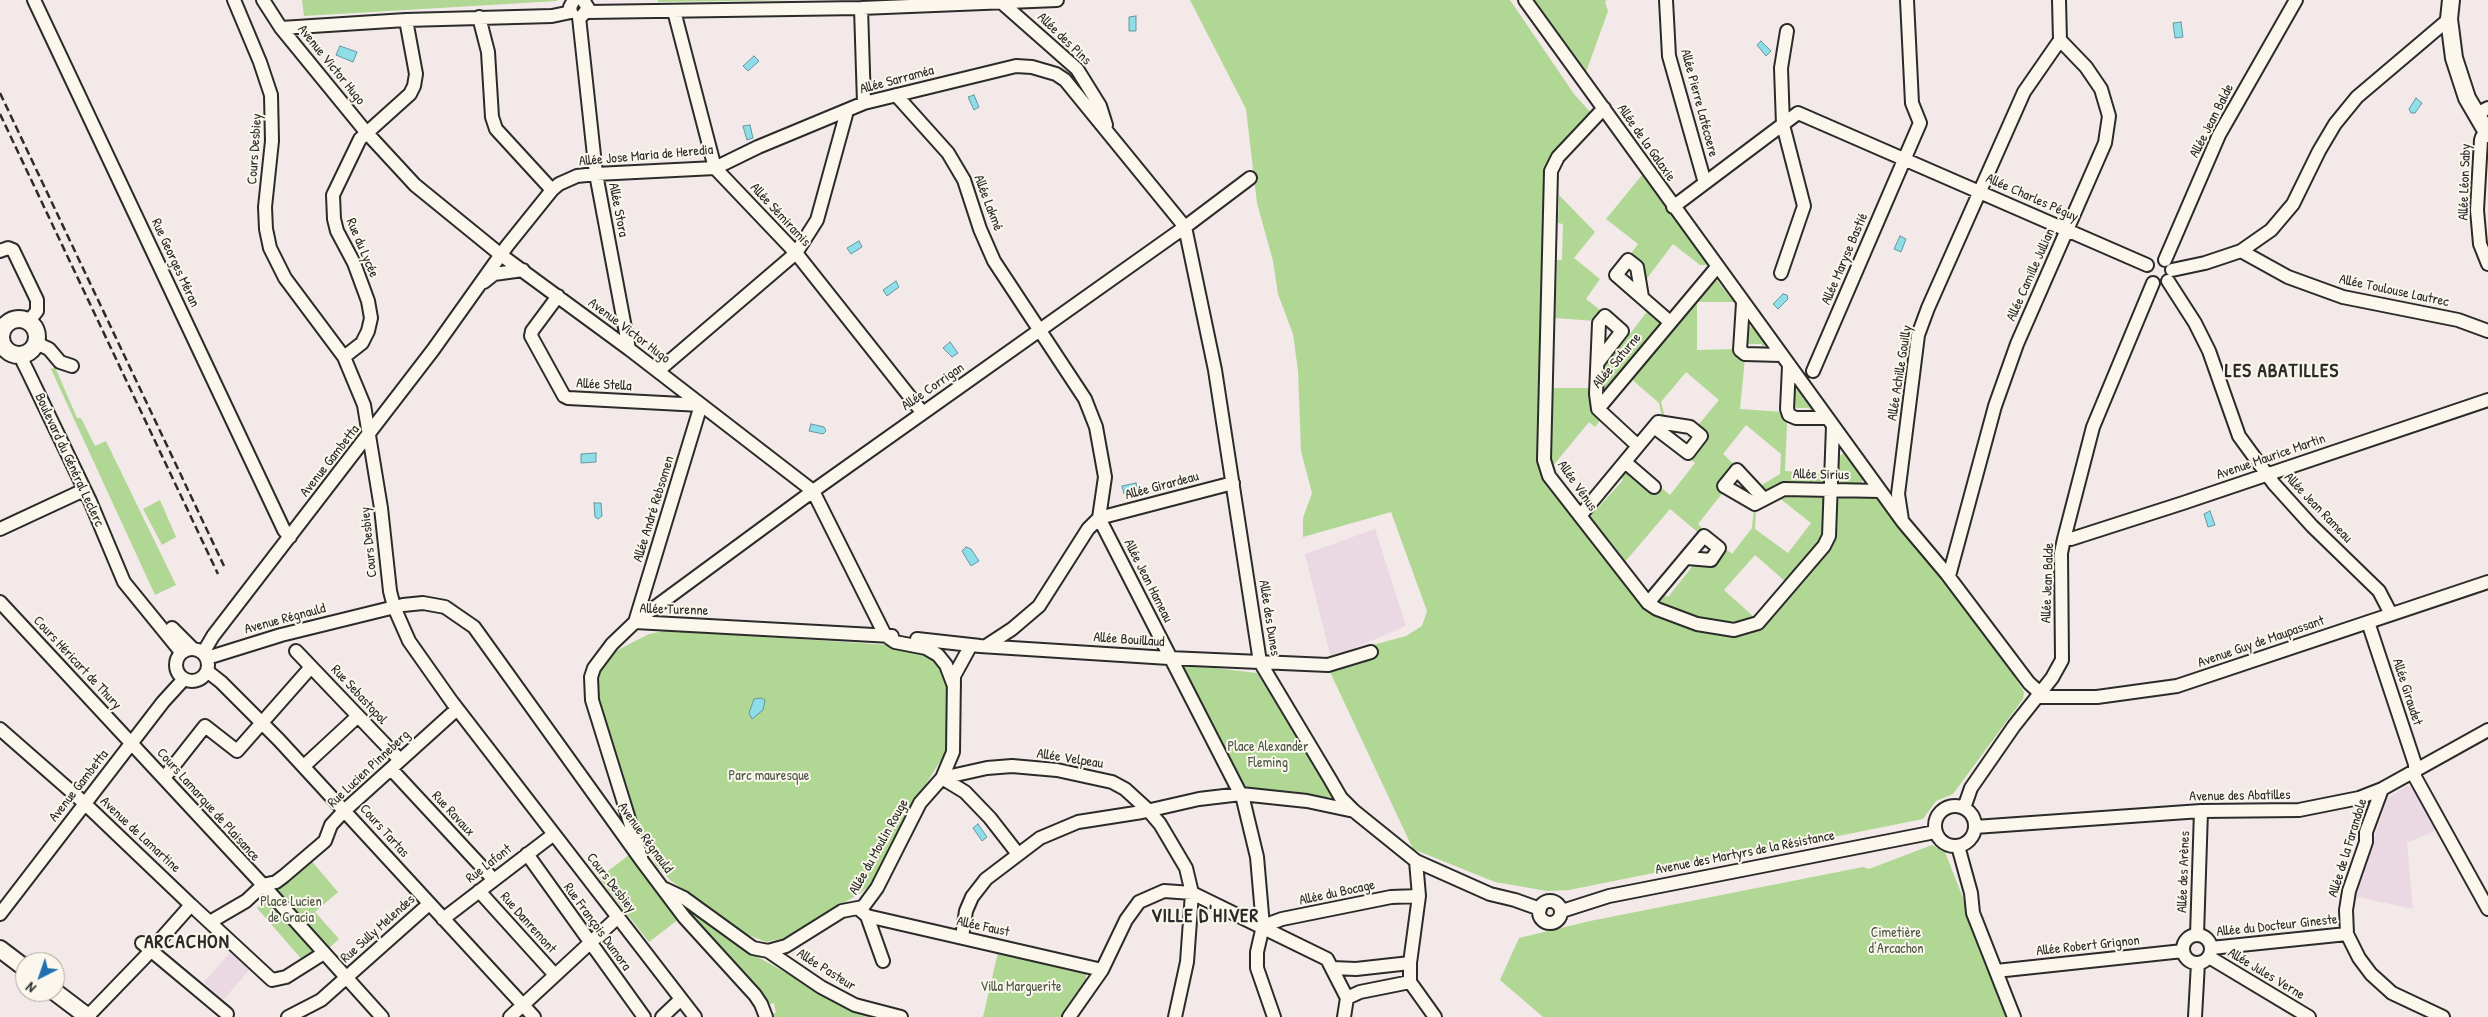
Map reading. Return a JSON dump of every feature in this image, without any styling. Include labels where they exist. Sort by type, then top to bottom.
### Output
[{"type":"main road","points":[[2450,0],[2449,19],[2454,58],[2467,98],[2482,111],[2488,133]]},
{"type":"main road","points":[[5,316],[28,322],[36,332],[30,348],[9,352],[1,346],[5,316]]},
{"type":"main road","points":[[0,949],[15,960]]},
{"type":"main road","points":[[65,1000],[87,1017]]},
{"type":"street","name":"Rue Georges Méran","points":[[34,0],[284,530],[290,537]]},
{"type":"street","name":"Cours Desbiey","points":[[234,0],[260,62],[271,95],[272,141],[265,207],[266,229],[270,248],[285,278],[344,357],[364,405],[381,508],[386,569],[394,607],[410,641],[457,708],[695,1017]]},
{"type":"street","name":"Avenue Victor Hugo","points":[[263,0],[281,28],[366,132],[414,185],[501,255],[629,349],[813,491],[885,636]]},
{"type":"street","points":[[281,28],[406,20],[552,16],[576,6],[674,11],[861,8],[1057,0]]},
{"type":"street","name":"Allée de la Galaxie","points":[[1525,0],[1673,207],[1903,522]]},
{"type":"street","name":"Allée Pierre Latécoere","points":[[1666,0],[1669,56],[1705,183]]},
{"type":"street","name":"Allée Maryse Bastié","points":[[1813,371],[1920,123],[1912,103],[1907,0]]},
{"type":"street","points":[[2060,0],[2060,40]]},
{"type":"street","name":"Allée Jean Balde","points":[[2169,270],[2219,135],[2296,0]]},
{"type":"street","name":"Allée des Pins","points":[[1002,2],[1078,69],[1100,106],[1108,132]]},
{"type":"street","name":"Allée Stora","points":[[576,6],[596,174],[629,349]]},
{"type":"street","points":[[861,8],[864,103]]},
{"type":"street","name":"Allée Sémiramis","points":[[674,11],[715,168],[796,253],[922,412]]},
{"type":"street","points":[[479,17],[488,52],[492,117],[496,129],[552,190]]},
{"type":"street","points":[[2169,270],[2205,263],[2242,251],[2271,230],[2292,204],[2335,124],[2357,97],[2449,19]]},
{"type":"street","name":"Rue du Lycée","points":[[344,357],[362,342],[368,331],[371,318],[368,301],[354,263],[337,231],[334,219],[333,195],[347,161],[366,132],[410,94],[414,86],[416,74],[406,20]]},
{"type":"street","points":[[1781,272],[1804,206],[1783,125],[1781,68],[1787,31]]},
{"type":"street","name":"Allée Achille Gouilly","points":[[1903,522],[1898,494],[1918,335],[1928,308],[2024,92],[2060,40]]},
{"type":"street","name":"Allée Camille Jullian","points":[[1949,576],[1994,406],[2017,344],[2105,143],[2109,116],[2101,89],[2086,67],[2060,40]]},
{"type":"street","name":"Allée Sarraméa","points":[[658,371],[796,253],[817,220],[847,111],[864,103],[1016,66],[1032,67],[1056,74],[1065,80],[1185,227]]},
{"type":"street","name":"Allée Lakmé","points":[[896,95],[948,153],[964,180],[980,229],[994,261],[1085,399],[1096,427],[1105,477],[1100,518]]},
{"type":"street","name":"Allée Vénus","points":[[1604,108],[1558,157],[1551,171],[1545,468],[1648,603],[1657,609],[1697,624],[1734,630],[1758,623],[1824,546],[1829,536],[1831,490]]},
{"type":"street","name":"Allée Jose Maria de Heredia","points":[[501,255],[552,190],[577,176],[715,168],[758,147],[847,111]]},
{"type":"street","name":"Allée Charles Péguy","points":[[1783,125],[1798,114],[1904,158],[2147,265]]},
{"type":"street","points":[[1673,207],[1783,125]]},
{"type":"street","name":"Allée Léon Saby","points":[[2488,133],[2482,136],[2481,140],[2477,210],[2480,244],[2488,264]]},
{"type":"street","name":"Allée Corrigan","points":[[635,622],[922,412],[1185,227],[1250,178]]},
{"type":"street","name":"Allée des Dunes","points":[[1185,227],[1215,370],[1260,662],[1341,798],[1354,811],[1416,861]]},
{"type":"street","points":[[0,251],[8,248],[13,250],[37,300],[36,311],[28,322]]},
{"type":"street","name":"Allée Toulouse Lautrec","points":[[2242,251],[2288,277],[2343,297],[2458,320],[2488,331]]},
{"type":"street","name":"Avenue Gambetta","points":[[198,656],[369,435],[501,255]]},
{"type":"street","points":[[501,255],[507,271]]},
{"type":"street","points":[[2157,258],[2169,270],[2161,285],[2153,283],[2147,277],[2147,265],[2157,258]]},
{"type":"street","name":"Allée Saturne","points":[[1638,446],[1598,409],[1717,267]]},
{"type":"street","name":"Avenue Gambetta","points":[[478,286],[494,274],[523,270]]},
{"type":"street","name":"Allée Jean Rameau","points":[[2169,270],[2209,351],[2238,436],[2312,526],[2379,591],[2391,614]]},
{"type":"street","name":"Allée Jean Balde","points":[[1964,808],[1971,788],[2062,660],[2061,553],[2064,539],[2093,427],[2153,283]]},
{"type":"street","name":"Allée Stella","points":[[558,296],[532,331],[531,336],[564,396],[568,398],[701,405]]},
{"type":"street","points":[[1642,297],[1670,322]]},
{"type":"street","points":[[1743,303],[1740,350],[1745,354],[1781,355]]},
{"type":"street","points":[[30,348],[50,349],[60,362],[72,366]]},
{"type":"street","name":"Boulevard du Général Leclerc","points":[[30,348],[23,362],[84,490],[124,582],[198,656]]},
{"type":"street","points":[[1598,409],[1596,394],[1599,360]]},
{"type":"street","points":[[1789,366],[1787,409],[1789,415],[1796,418],[1830,422],[1831,490]]},
{"type":"street","name":"Avenue Maurice Martin","points":[[2064,539],[2071,539],[2183,503],[2267,473],[2488,400]]},
{"type":"street","name":"Allée André Rebsomen","points":[[635,622],[701,405]]},
{"type":"street","points":[[1580,516],[1654,427]]},
{"type":"street","points":[[1625,462],[1654,487]]},
{"type":"street","name":"Allée Girardeau","points":[[1100,518],[1233,483]]},
{"type":"street","name":"Allée Sirius","points":[[1764,499],[1784,489],[1880,491]]},
{"type":"street","points":[[0,529],[84,490]]},
{"type":"street","points":[[986,646],[1012,629],[1039,606],[1088,529],[1100,518]]},
{"type":"street","name":"Allée Jean Hameau","points":[[1100,518],[1169,658],[1241,794],[1257,857],[1263,926],[1257,952],[1257,968],[1274,1017]]},
{"type":"street","points":[[1903,522],[1949,576],[2038,696]]},
{"type":"street","points":[[1648,603],[1687,558]]},
{"type":"street","name":"Avenue Guy de Maupassant","points":[[2038,696],[2097,696],[2177,686],[2488,582]]},
{"type":"street","name":"Cours Héricart de Thury","points":[[0,602],[131,745]]},
{"type":"street","name":"Avenue Régnauld","points":[[184,679],[189,681],[200,679],[198,656],[394,607],[423,603],[445,607],[474,627],[662,888],[684,917],[755,995],[766,1015]]},
{"type":"street","name":"Allée Turenne","points":[[642,861],[592,700],[591,677],[594,668],[612,644],[635,622],[885,636]]},
{"type":"street","name":"Allée Giraudet","points":[[2368,622],[2415,764],[2416,777],[2488,909]]},
{"type":"street","points":[[885,636],[895,642],[926,648],[938,654]]},
{"type":"street","name":"Allée Bouillaud","points":[[885,636],[971,645],[1169,658],[1328,665],[1370,652]]},
{"type":"street","points":[[947,642],[937,648],[938,654],[946,665],[954,686]]},
{"type":"street","name":"Allée du Moulin Rouge","points":[[768,951],[786,946],[842,912],[863,913],[920,803],[942,778],[953,752],[954,676],[971,645]]},
{"type":"street","name":"Rue Sebastopol","points":[[296,651],[358,716],[395,765]]},
{"type":"street","points":[[184,679],[176,666],[198,656]]},
{"type":"street","name":"Cours Tartas","points":[[198,656],[218,679],[304,766],[534,1017]]},
{"type":"street","points":[[164,778],[204,726],[237,751],[311,667]]},
{"type":"street","name":"Avenue Gambetta","points":[[0,914],[168,695],[184,679]]},
{"type":"street","name":"Rue Lucien Pinneberg","points":[[210,922],[246,901],[263,885],[276,882],[325,841],[331,825],[344,810],[457,708]]},
{"type":"street","points":[[304,766],[358,716]]},
{"type":"street","name":"Avenue de Lamartine","points":[[0,729],[85,803],[272,980],[286,977],[324,953]]},
{"type":"street","name":"Avenue des Abatilles","points":[[1975,827],[2201,811],[2299,810],[2359,798],[2382,789],[2488,730]]},
{"type":"street","name":"Cours Lamarque de Plaisance","points":[[131,745],[263,885]]},
{"type":"street","name":"Rue Ravaux","points":[[395,765],[494,880]]},
{"type":"street","name":"Allée Velpeau","points":[[942,778],[987,768],[1012,766],[1057,770],[1112,782],[1125,789],[1148,810],[1160,824],[1186,868],[1192,893],[1186,962],[1175,1017]]},
{"type":"street","points":[[942,778],[965,792],[990,818],[1018,854]]},
{"type":"street","name":"Allée de la Farandole","points":[[2382,789],[2366,832],[2366,842],[2349,891],[2346,910],[2347,934],[2367,969],[2392,993],[2443,1017]]},
{"type":"street","points":[[962,937],[966,912],[972,897],[986,878],[1040,838],[1078,822],[1199,799],[1241,794],[1307,801],[1354,811]]},
{"type":"street","points":[[1948,807],[1964,808],[1974,818],[1975,827],[1972,838],[1958,846],[1942,842],[1935,832],[1936,817],[1948,807]]},
{"type":"street","name":"Allée des Arènes","points":[[2197,935],[2201,811]]},
{"type":"street","name":"Avenue des Martyrs de la Résistance","points":[[1416,861],[1490,894],[1515,900],[1540,910],[1544,903],[1551,901],[1558,904],[1562,911],[1592,900],[1617,894],[1935,832]]},
{"type":"street","name":"Rue Lafont","points":[[443,919],[554,834]]},
{"type":"street","points":[[1958,846],[1971,893],[1972,913],[2014,1017]]},
{"type":"street","name":"Rue François Dumora","points":[[527,854],[644,1017]]},
{"type":"street","points":[[1416,861],[1419,896],[1410,963],[1410,982],[1435,1017]]},
{"type":"street","points":[[263,885],[382,1017]]},
{"type":"street","points":[[662,888],[684,898],[753,948],[768,951]]},
{"type":"street","name":"Rue Danremont","points":[[479,891],[555,975]]},
{"type":"street","points":[[1069,1017],[1102,970],[1126,920],[1139,902],[1164,891],[1192,893],[1263,926],[1327,959],[1347,998],[1344,1017]]},
{"type":"street","name":"Allée du Bocage","points":[[1263,926],[1282,919],[1391,897],[1419,896]]},
{"type":"street","name":"Rue Sully Melendes","points":[[288,1017],[321,1000],[429,904]]},
{"type":"street","points":[[87,1017],[146,950],[191,905]]},
{"type":"street","points":[[863,913],[883,961]]},
{"type":"street","name":"Allée Faust","points":[[863,913],[1102,970]]},
{"type":"street","points":[[510,1017],[618,917]]},
{"type":"street","name":"Allée du Docteur Gineste","points":[[2206,956],[2347,934]]},
{"type":"street","points":[[2195,1017],[2206,956],[2208,940],[2197,935],[2185,942],[2183,951],[2187,958],[2206,956]]},
{"type":"street","points":[[146,950],[227,1014]]},
{"type":"street","name":"Allée Pasteur","points":[[768,951],[821,987],[855,1005],[901,1017]]},
{"type":"street","name":"Allée Robert Grignon","points":[[1996,971],[2183,951]]},
{"type":"street","name":"Allée Jules Verne","points":[[2206,956],[2309,1017]]},
{"type":"street","points":[[1332,968],[1356,969],[1410,963]]},
{"type":"street","points":[[1347,998],[1360,992],[1410,982]]},
{"type":"street","points":[[662,1017],[681,999]]},
{"type":"shaded area","points":[[1375,529],[1406,626],[1331,658],[1305,554]]},
{"type":"shaded area","points":[[2406,786],[2413,787],[2437,830],[2407,843],[2413,909],[2358,897],[2357,899],[2354,898],[2387,799]]},
{"type":"shaded area","points":[[233,949],[252,967],[223,1000],[204,982]]},
{"type":"green space","points":[[302,0],[557,0],[557,1],[304,16]]},
{"type":"green space","points":[[658,0],[799,0],[658,2]]},
{"type":"green space","points":[[1190,0],[1510,0],[1574,94],[1591,113],[1555,154],[1540,471],[1643,605],[1657,616],[1696,629],[1756,629],[1833,539],[1837,502],[1841,495],[1876,496],[1938,572],[1999,652],[2024,692],[2023,699],[1953,794],[1936,801],[1923,819],[1569,890],[1547,891],[1495,882],[1413,849],[1330,672],[1377,657],[1373,645],[1406,636],[1422,626],[1427,611],[1391,512],[1303,537],[1303,518],[1312,493],[1301,451],[1298,371],[1293,334],[1278,294],[1273,261],[1257,203],[1246,109]]},
{"type":"green space","points":[[1528,0],[1607,0],[1605,2],[1608,11],[1585,75]]},
{"type":"green space","points":[[1642,175],[1709,265],[1700,265],[1673,244],[1645,281],[1643,267],[1630,255],[1638,244],[1606,219]]},
{"type":"green space","points":[[1559,195],[1595,232],[1574,258],[1600,279],[1586,299],[1604,313],[1596,321],[1555,318],[1557,260],[1562,260],[1563,224],[1558,223]]},
{"type":"green space","points":[[1715,278],[1734,302],[1697,302],[1697,350],[1735,349],[1745,358],[1740,409],[1783,412],[1787,425],[1785,471],[1825,474],[1825,481],[1823,484],[1766,493],[1757,488],[1780,474],[1781,454],[1746,425],[1723,454],[1736,466],[1724,491],[1698,524],[1704,530],[1701,535],[1670,509],[1624,563],[1587,514],[1591,509],[1595,511],[1623,480],[1619,476],[1625,471],[1657,484],[1670,495],[1695,463],[1688,457],[1695,429],[1719,400],[1686,372],[1661,402],[1666,421],[1663,421],[1659,403],[1629,377]]},
{"type":"green space","points":[[1649,309],[1664,323],[1602,396],[1604,362],[1626,332],[1630,334]]},
{"type":"green space","points":[[1748,326],[1754,328],[1765,344],[1762,349],[1762,344],[1747,344],[1747,348],[1744,347]]},
{"type":"green space","points":[[55,367],[77,418],[81,418],[95,446],[106,441],[176,585],[155,595],[51,369]]},
{"type":"green space","points":[[1552,388],[1592,388],[1601,419],[1595,427],[1589,422],[1552,467]]},
{"type":"green space","points":[[1795,389],[1799,390],[1812,406],[1810,412],[1809,408],[1794,408],[1794,412],[1791,410],[1793,391]]},
{"type":"green space","points":[[1844,453],[1863,479],[1861,485],[1843,484],[1839,481],[1837,458]]},
{"type":"green space","points":[[1821,493],[1825,496],[1823,536],[1786,582],[1755,555],[1724,590],[1753,618],[1737,623],[1701,619],[1659,604],[1658,599],[1662,593],[1668,597],[1692,567],[1688,564],[1712,563],[1723,547],[1732,554],[1752,528],[1754,508],[1756,509],[1755,529],[1788,553],[1811,523],[1778,497],[1783,495]]},
{"type":"green space","points":[[160,500],[176,537],[162,545],[143,509]]},
{"type":"green space","name":"Parc mauresque","points":[[669,630],[888,645],[926,652],[937,660],[948,687],[946,752],[906,816],[873,883],[862,892],[785,938],[766,942],[744,933],[670,880],[656,865],[633,817],[596,695],[596,680],[601,667],[612,653],[649,634]]},
{"type":"green space","name":"Place Alexander Fleming","points":[[1182,664],[1257,673],[1335,798],[1245,788]]},
{"type":"green space","name":"Cimetière d’Arcachon","points":[[1932,845],[1945,852],[2010,1017],[1543,1017],[1500,980],[1519,938],[1590,921],[1863,867],[1869,869]]},
{"type":"green space","points":[[629,855],[679,919],[649,942],[599,878]]},
{"type":"green space","name":"Place Lucien de Gracia","points":[[310,859],[338,892],[315,912],[339,939],[325,952],[304,962],[257,908]]},
{"type":"green space","points":[[679,901],[749,952],[836,1001],[881,1017],[770,1017],[770,1014],[776,1013],[774,1003],[767,1005]]},
{"type":"green space","name":"Villa Marguerite","points":[[998,952],[1077,969],[1086,973],[1086,980],[1081,991],[1062,1017],[983,1017]]},
{"type":"water","points":[[1136,16],[1136,31],[1129,31],[1129,17]]},
{"type":"water","points":[[2181,22],[2183,37],[2175,38],[2173,23]]},
{"type":"water","points":[[1761,41],[1771,51],[1766,56],[1757,45]]},
{"type":"water","points":[[340,46],[357,52],[353,62],[336,55]]},
{"type":"water","points":[[754,56],[759,61],[748,71],[743,66]]},
{"type":"water","points":[[974,95],[979,107],[974,110],[968,97]]},
{"type":"water","points":[[2416,98],[2422,103],[2415,113],[2411,113],[2409,109]]},
{"type":"water","points":[[750,125],[753,138],[747,140],[743,126]]},
{"type":"water","points":[[1900,236],[1906,239],[1901,252],[1894,249]]},
{"type":"water","points":[[859,241],[862,247],[851,254],[847,248]]},
{"type":"water","points":[[896,281],[899,287],[887,296],[883,290]]},
{"type":"water","points":[[1783,294],[1787,295],[1788,299],[1778,309],[1773,304]]},
{"type":"water","points":[[950,342],[958,353],[952,357],[943,348]]},
{"type":"water","points":[[811,424],[824,427],[826,431],[823,434],[809,431]]},
{"type":"water","points":[[596,453],[596,462],[581,463],[581,454]]},
{"type":"water","points":[[1136,483],[1138,490],[1124,494],[1122,486]]},
{"type":"water","points":[[594,503],[601,503],[602,516],[598,519],[595,517]]},
{"type":"water","points":[[2210,511],[2215,525],[2208,527],[2204,514]]},
{"type":"water","points":[[966,547],[971,549],[979,561],[971,566],[962,551]]},
{"type":"water","points":[[761,698],[765,700],[763,710],[752,719],[749,713],[754,699]]},
{"type":"water","points":[[978,824],[987,837],[982,841],[973,828]]},
{"type":"railway","points":[[0,93],[224,566]]},
{"type":"railway","points":[[0,114],[218,574]]},
{"type":"district","name":"LES ABATILLES","points":[[2282,372]]},
{"type":"district","name":"VILLE D'HIVER","points":[[1205,917]]},
{"type":"district","name":"ARCACHON","points":[[187,943]]}]
